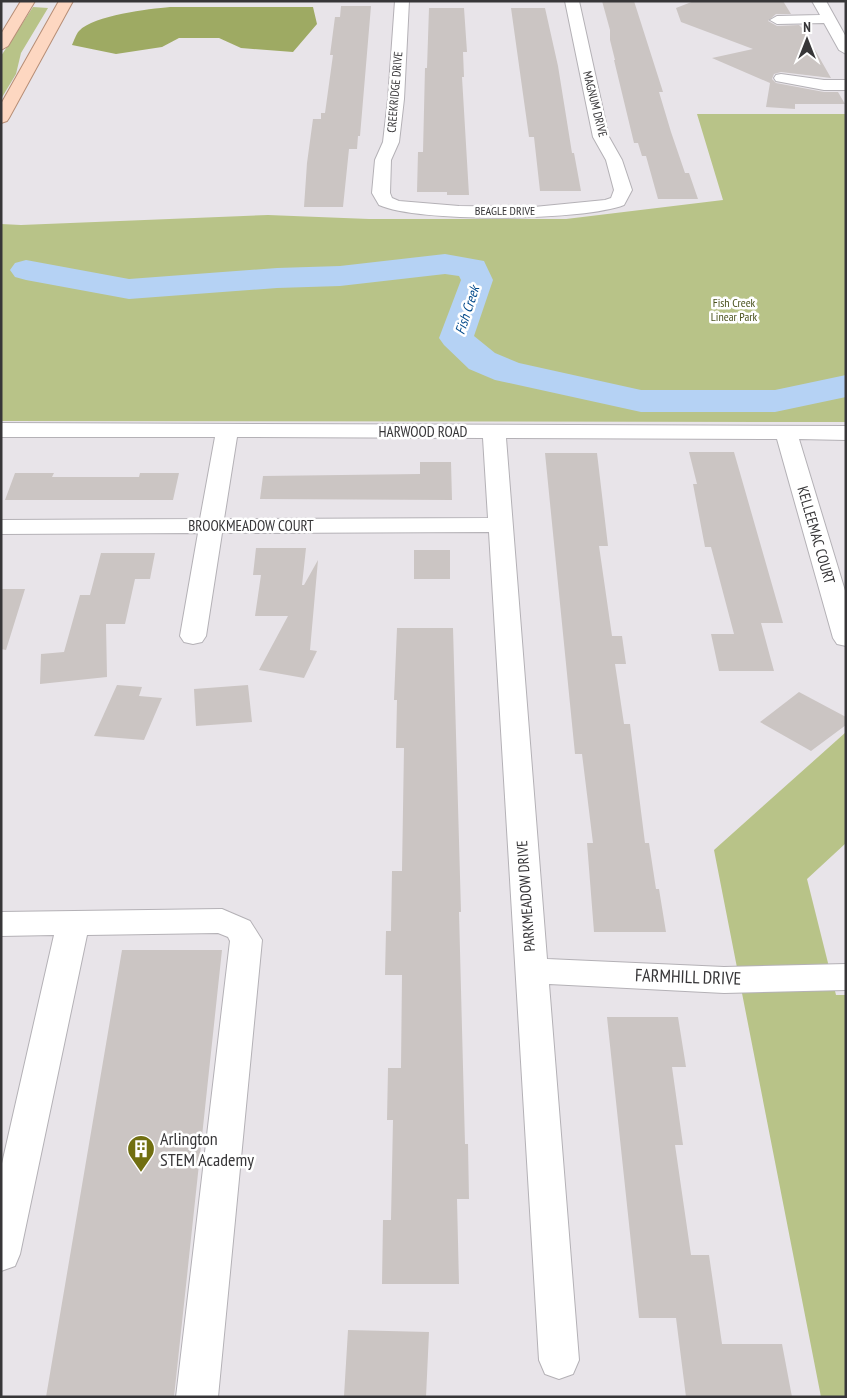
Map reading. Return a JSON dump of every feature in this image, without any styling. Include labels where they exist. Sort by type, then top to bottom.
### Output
[{"type":"main road","points":[[1,46],[28,1]]},
{"type":"main road","points":[[1,118],[66,1]]},
{"type":"street","name":"CREEKRIDGE DRIVE","points":[[402,1],[396,99],[391,142],[383,160],[381,193],[385,201],[396,206],[422,210]]},
{"type":"street","name":"MAGNUM DRIVE","points":[[572,1],[601,137],[614,160],[623,190],[618,201],[608,205],[587,208]]},
{"type":"street","points":[[819,1],[846,50]]},
{"type":"street","points":[[777,20],[829,19]]},
{"type":"street","points":[[781,78],[824,85],[846,85]]},
{"type":"street","name":"BEAGLE DRIVE","points":[[422,210],[534,212],[587,208]]},
{"type":"street","name":"HARWOOD ROAD","points":[[1,430],[846,433]]},
{"type":"street","points":[[193,636],[227,431]]},
{"type":"street","name":"PARKMEADOW DRIVE","points":[[494,432],[559,1360]]},
{"type":"street","name":"KELLEEMAC COURT","points":[[786,433],[846,638]]},
{"type":"street","name":"BROOKMEADOW COURT","points":[[1,527],[500,525]]},
{"type":"street","points":[[1,924],[222,921],[239,929],[246,940],[197,1397]]},
{"type":"street","points":[[1,1254],[72,923]]},
{"type":"street","name":"FARMHILL DRIVE","points":[[531,971],[724,980],[846,977]]},
{"type":"green space","points":[[33,7],[48,8],[21,53],[16,74],[1,99],[1,56]]},
{"type":"green space","points":[[170,7],[313,7],[317,24],[293,52],[241,48],[219,38],[179,38],[162,47],[116,54],[72,45],[79,31],[86,25],[122,14]]},
{"type":"green space","name":"Fish Creek Linear Park","points":[[697,114],[846,114],[846,422],[1,421],[1,224],[21,225],[268,215],[369,219],[566,219],[723,200]]},
{"type":"green space","points":[[846,732],[846,843],[807,879],[836,995],[846,995],[846,1397],[821,1397],[714,850]]},
{"type":"building","points":[[602,1],[634,1],[663,92],[659,92],[671,132],[685,173],[689,173],[698,199],[658,199],[646,156],[642,156],[638,143],[634,143]]},
{"type":"building","points":[[694,1],[783,1],[791,14],[776,14],[768,21],[777,26],[799,25],[831,78],[781,72],[774,74],[772,79],[776,83],[824,92],[838,92],[845,104],[795,104],[795,109],[766,107],[770,83],[712,58],[753,49],[681,22],[676,8]]},
{"type":"building","points":[[341,6],[371,6],[360,136],[358,136],[357,149],[349,149],[343,207],[304,207],[313,119],[321,119],[321,113],[325,113],[333,55],[330,55],[335,17],[340,17]]},
{"type":"building","points":[[429,8],[464,8],[467,52],[463,52],[464,77],[462,77],[469,195],[447,195],[447,192],[417,192],[418,152],[423,152]]},
{"type":"building","points":[[511,8],[545,8],[558,66],[572,153],[574,153],[581,191],[540,191],[534,137],[529,137]]},
{"type":"building","points":[[689,452],[734,452],[783,623],[761,623],[774,671],[719,671],[711,634],[734,634],[711,547],[705,547],[693,484],[697,484]]},
{"type":"building","points":[[545,453],[597,453],[608,546],[599,546],[612,636],[622,636],[626,664],[615,664],[624,724],[630,724],[645,843],[649,843],[656,889],[659,889],[666,932],[594,932],[587,843],[593,843],[582,754],[575,754]]},
{"type":"building","points":[[420,462],[451,462],[452,500],[260,499],[263,476],[420,474]]},
{"type":"building","points":[[15,473],[54,473],[52,477],[139,477],[140,473],[179,473],[173,500],[5,500]]},
{"type":"building","points":[[256,548],[306,548],[302,585],[304,585],[318,560],[310,650],[317,651],[304,678],[259,670],[288,616],[255,616],[261,575],[253,575]]},
{"type":"building","points":[[414,550],[450,550],[450,579],[414,579]]},
{"type":"building","points":[[101,553],[155,553],[150,579],[135,579],[125,624],[106,624],[107,677],[40,684],[41,654],[64,652],[80,595],[90,595]]},
{"type":"building","points":[[1,589],[25,589],[6,650],[1,649]]},
{"type":"building","points":[[397,628],[453,628],[465,1144],[468,1144],[469,1199],[457,1199],[459,1284],[382,1284],[383,1220],[391,1220],[393,1120],[387,1120],[388,1068],[401,1068],[402,975],[385,975],[386,931],[391,931],[392,871],[402,871],[404,748],[396,748],[397,700],[394,700]]},
{"type":"building","points":[[117,685],[142,687],[139,696],[162,698],[144,740],[94,736]]},
{"type":"building","points":[[248,685],[252,722],[196,726],[194,689]]},
{"type":"building","points":[[799,692],[846,717],[846,725],[811,751],[760,722]]},
{"type":"building","name":"Arlington STEM Academy","points":[[122,950],[222,950],[174,1397],[46,1397]]},
{"type":"building","points":[[607,1017],[678,1017],[686,1067],[672,1067],[683,1145],[675,1145],[691,1255],[709,1255],[722,1344],[782,1344],[792,1397],[686,1397],[676,1318],[639,1318]]},
{"type":"building","points":[[348,1330],[429,1332],[426,1397],[344,1396]]},
{"type":"waterway","name":"Fish Creek","points":[[26,270],[129,289],[277,278],[340,276],[445,264],[473,268],[477,280],[456,338],[482,361],[508,372],[641,401],[775,401],[846,386]]},
{"type":"place","name":"Arlington STEM Academy","points":[[141,1173]]}]
